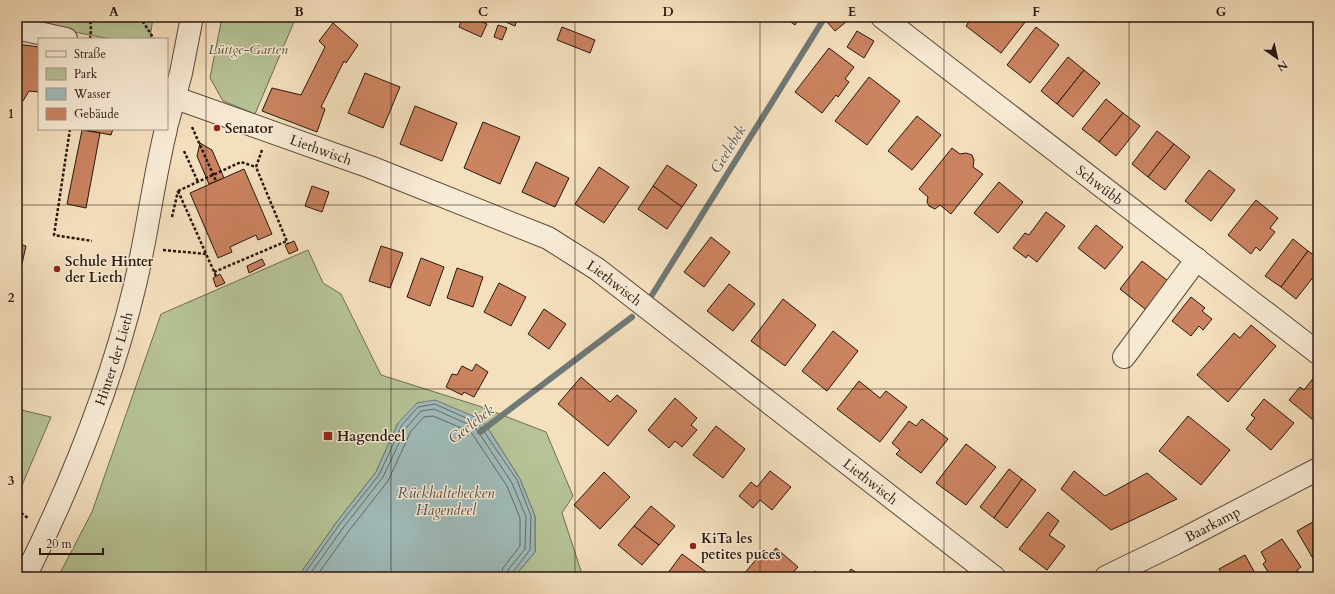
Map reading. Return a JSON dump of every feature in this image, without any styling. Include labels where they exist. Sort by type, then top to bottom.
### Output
[{"type":"street","name":"Hinter der Lieth","points":[[168,124],[177,98],[174,71],[192,17]]},
{"type":"street","name":"Schwübb","points":[[882,17],[1318,353]]},
{"type":"street","points":[[25,30],[61,38]]},
{"type":"street","name":"Liethwisch","points":[[177,98],[370,167],[548,238],[597,269],[647,306],[994,577]]},
{"type":"street","name":"Hinter der Lieth","points":[[25,577],[67,488],[88,434],[125,325],[143,249],[165,132]]},
{"type":"street","points":[[1124,357],[1197,259]]},
{"type":"street","name":"Baarkamp","points":[[1106,577],[1174,544],[1318,469]]},
{"type":"path","points":[[90,17],[90,38]]},
{"type":"path","points":[[140,17],[153,38]]},
{"type":"path","points":[[177,98],[216,181]]},
{"type":"path","points":[[70,130],[54,235],[92,242]]},
{"type":"path","points":[[214,272],[288,242],[256,167],[269,131]]},
{"type":"path","points":[[165,132],[182,147],[198,182]]},
{"type":"path","points":[[216,276],[178,190],[241,162],[256,167]]},
{"type":"path","points":[[143,249],[206,254]]},
{"type":"path","points":[[17,510],[28,518]]},
{"type":"green space","points":[[49,17],[153,17],[150,38],[106,38],[48,27]]},
{"type":"green space","name":"Lüttge-Garten","points":[[222,17],[296,17],[255,114],[223,101],[210,78]]},
{"type":"green space","points":[[308,250],[323,283],[341,294],[381,375],[479,406],[546,432],[573,496],[562,513],[583,577],[514,577],[535,552],[535,516],[520,479],[487,427],[398,423],[376,472],[336,523],[298,577],[58,577],[92,512],[161,314]]},
{"type":"green space","points":[[17,409],[51,417],[17,497]]},
{"type":"water","name":"Rückhaltebecken Hagendeel","points":[[435,400],[480,419],[487,427],[520,479],[535,516],[535,552],[514,577],[298,577],[336,523],[376,472],[398,423],[417,403]]},
{"type":"building","points":[[416,17],[426,17],[424,21]]},
{"type":"building","points":[[463,17],[470,17],[487,24],[481,37],[459,27]]},
{"type":"building","points":[[494,17],[518,17],[515,26]]},
{"type":"building","points":[[771,17],[782,17],[778,22]]},
{"type":"building","points":[[784,17],[800,17],[795,25]]},
{"type":"building","points":[[833,17],[842,17],[846,22],[835,31],[827,22]]},
{"type":"building","points":[[972,17],[1029,17],[1001,53],[966,26]]},
{"type":"building","points":[[333,23],[358,45],[346,63],[344,61],[321,107],[325,109],[317,132],[262,111],[272,88],[301,95],[325,47],[319,41]]},
{"type":"building","points":[[498,25],[507,28],[502,40],[494,37]]},
{"type":"building","points":[[562,27],[595,40],[590,53],[557,40]]},
{"type":"building","points":[[1036,27],[1059,45],[1030,83],[1007,65]]},
{"type":"building","points":[[857,31],[874,41],[864,58],[847,47]]},
{"type":"building","points":[[17,44],[38,47],[38,92],[29,91],[23,101],[17,100]]},
{"type":"building","points":[[829,48],[854,67],[845,79],[849,82],[838,97],[836,95],[822,113],[795,92]]},
{"type":"building","points":[[1068,57],[1084,70],[1057,104],[1041,91]]},
{"type":"building","points":[[1084,70],[1100,83],[1073,117],[1057,104]]},
{"type":"building","points":[[365,73],[400,87],[383,128],[348,113]]},
{"type":"building","points":[[869,77],[900,101],[867,145],[835,121]]},
{"type":"building","points":[[1106,99],[1123,113],[1099,142],[1082,129]]},
{"type":"building","points":[[415,106],[457,123],[442,161],[400,144]]},
{"type":"building","points":[[1123,113],[1140,126],[1116,156],[1099,142]]},
{"type":"building","points":[[917,116],[941,135],[912,170],[888,151]]},
{"type":"building","points":[[483,122],[520,137],[500,184],[464,168]]},
{"type":"building","points":[[82,130],[100,133],[86,208],[67,204]]},
{"type":"building","points":[[86,130],[113,130],[111,135]]},
{"type":"building","points":[[1157,131],[1174,144],[1148,177],[1132,164]]},
{"type":"building","points":[[200,143],[212,150],[224,178],[209,184],[197,156]]},
{"type":"building","points":[[1174,144],[1190,157],[1165,190],[1148,177]]},
{"type":"building","points":[[952,148],[960,154],[966,153],[972,155],[974,160],[973,167],[983,174],[951,214],[940,205],[935,209],[929,206],[927,202],[928,197],[919,189]]},
{"type":"building","points":[[536,162],[569,178],[555,207],[522,192]]},
{"type":"building","points":[[667,165],[697,185],[682,207],[653,186]]},
{"type":"building","points":[[599,167],[629,187],[604,223],[575,204]]},
{"type":"building","points":[[244,169],[272,234],[258,240],[256,235],[230,247],[232,252],[218,258],[190,193]]},
{"type":"building","points":[[1209,170],[1235,190],[1211,221],[1185,201]]},
{"type":"building","points":[[999,182],[1023,202],[998,233],[974,213]]},
{"type":"building","points":[[312,186],[329,192],[322,212],[305,206]]},
{"type":"building","points":[[653,186],[682,207],[667,229],[638,209]]},
{"type":"building","points":[[1256,200],[1278,218],[1270,228],[1275,232],[1260,251],[1256,247],[1251,254],[1228,235]]},
{"type":"building","points":[[1046,212],[1065,226],[1037,262],[1028,255],[1026,258],[1013,248],[1025,233],[1029,235]]},
{"type":"building","points":[[1096,225],[1123,247],[1105,269],[1078,248]]},
{"type":"building","points":[[711,237],[730,252],[704,287],[684,272]]},
{"type":"building","points":[[1293,239],[1308,251],[1281,287],[1265,276]]},
{"type":"building","points":[[294,241],[298,250],[289,254],[285,245]]},
{"type":"building","points":[[17,243],[26,246],[17,286]]},
{"type":"building","points":[[381,246],[403,253],[390,288],[369,281]]},
{"type":"building","points":[[1308,251],[1318,258],[1318,271],[1296,299],[1281,287]]},
{"type":"building","points":[[421,258],[444,267],[430,306],[407,297]]},
{"type":"building","points":[[262,259],[265,265],[249,273],[247,266]]},
{"type":"building","points":[[1142,261],[1172,284],[1150,313],[1120,289]]},
{"type":"building","points":[[457,268],[483,277],[473,307],[447,298]]},
{"type":"building","points":[[220,274],[225,283],[216,287],[213,278]]},
{"type":"building","points":[[499,283],[526,297],[511,326],[484,312]]},
{"type":"building","points":[[729,284],[755,304],[733,331],[707,311]]},
{"type":"building","points":[[1191,297],[1205,308],[1202,311],[1212,319],[1203,330],[1199,326],[1191,336],[1172,321]]},
{"type":"building","points":[[783,299],[816,325],[785,366],[751,341]]},
{"type":"building","points":[[544,309],[566,324],[549,349],[528,334]]},
{"type":"building","points":[[1251,325],[1276,346],[1228,402],[1197,375],[1234,333],[1240,338]]},
{"type":"building","points":[[833,331],[858,351],[827,391],[802,371]]},
{"type":"building","points":[[476,364],[488,372],[474,397],[464,392],[462,395],[446,387],[452,374],[457,375],[462,366],[472,371]]},
{"type":"building","points":[[1315,376],[1318,379],[1318,424],[1289,400],[1300,387],[1304,390]]},
{"type":"building","points":[[581,377],[610,402],[617,395],[637,411],[608,446],[558,404]]},
{"type":"building","points":[[859,381],[880,398],[886,391],[907,407],[880,442],[837,409]]},
{"type":"building","points":[[675,398],[697,418],[691,425],[697,430],[682,447],[675,441],[669,448],[648,430]]},
{"type":"building","points":[[1264,399],[1294,423],[1271,450],[1246,429],[1255,418],[1251,415]]},
{"type":"building","points":[[1188,416],[1230,450],[1201,485],[1159,451]]},
{"type":"building","points":[[922,419],[948,439],[921,473],[896,454],[900,450],[892,443],[909,421],[916,426]]},
{"type":"building","points":[[716,426],[745,449],[723,478],[693,455]]},
{"type":"building","points":[[966,444],[996,467],[966,505],[936,483]]},
{"type":"building","points":[[1009,469],[1022,479],[994,518],[980,507]]},
{"type":"building","points":[[770,471],[791,487],[772,510],[760,500],[753,508],[739,496],[751,482],[757,487]]},
{"type":"building","points":[[1074,471],[1105,496],[1147,473],[1177,499],[1111,530],[1061,489]]},
{"type":"building","points":[[604,472],[630,497],[600,529],[574,505]]},
{"type":"building","points":[[1022,479],[1036,490],[1007,528],[994,518]]},
{"type":"building","points":[[651,506],[675,526],[659,545],[634,526]]},
{"type":"building","points":[[1048,512],[1059,521],[1049,535],[1065,546],[1047,570],[1019,549]]},
{"type":"building","points":[[1318,519],[1318,567],[1297,531]]},
{"type":"building","points":[[634,526],[659,545],[642,565],[618,545]]},
{"type":"building","points":[[1282,539],[1301,567],[1297,570],[1301,577],[1277,577],[1274,573],[1270,575],[1263,564],[1266,561],[1261,552]]},
{"type":"building","points":[[776,548],[798,567],[789,577],[746,577],[743,575],[764,550],[770,555]]},
{"type":"building","points":[[682,554],[713,577],[665,577]]},
{"type":"building","points":[[1245,555],[1257,577],[1223,577],[1219,569]]},
{"type":"building","points":[[851,569],[863,577],[845,577]]},
{"type":"building","points":[[815,571],[823,577],[811,577]]},
{"type":"waterway","name":"Geelebek","points":[[652,295],[825,17]]},
{"type":"waterway","name":"Geelebek","points":[[480,432],[632,317]]},
{"type":"place","name":"Senator","points":[[217,128]]},
{"type":"place","name":"Schule Hinter der Lieth","points":[[57,269]]},
{"type":"place","name":"Hagendeel","points":[[328,436]]},
{"type":"place","name":"KiTa les petites puces","points":[[693,546]]}]
